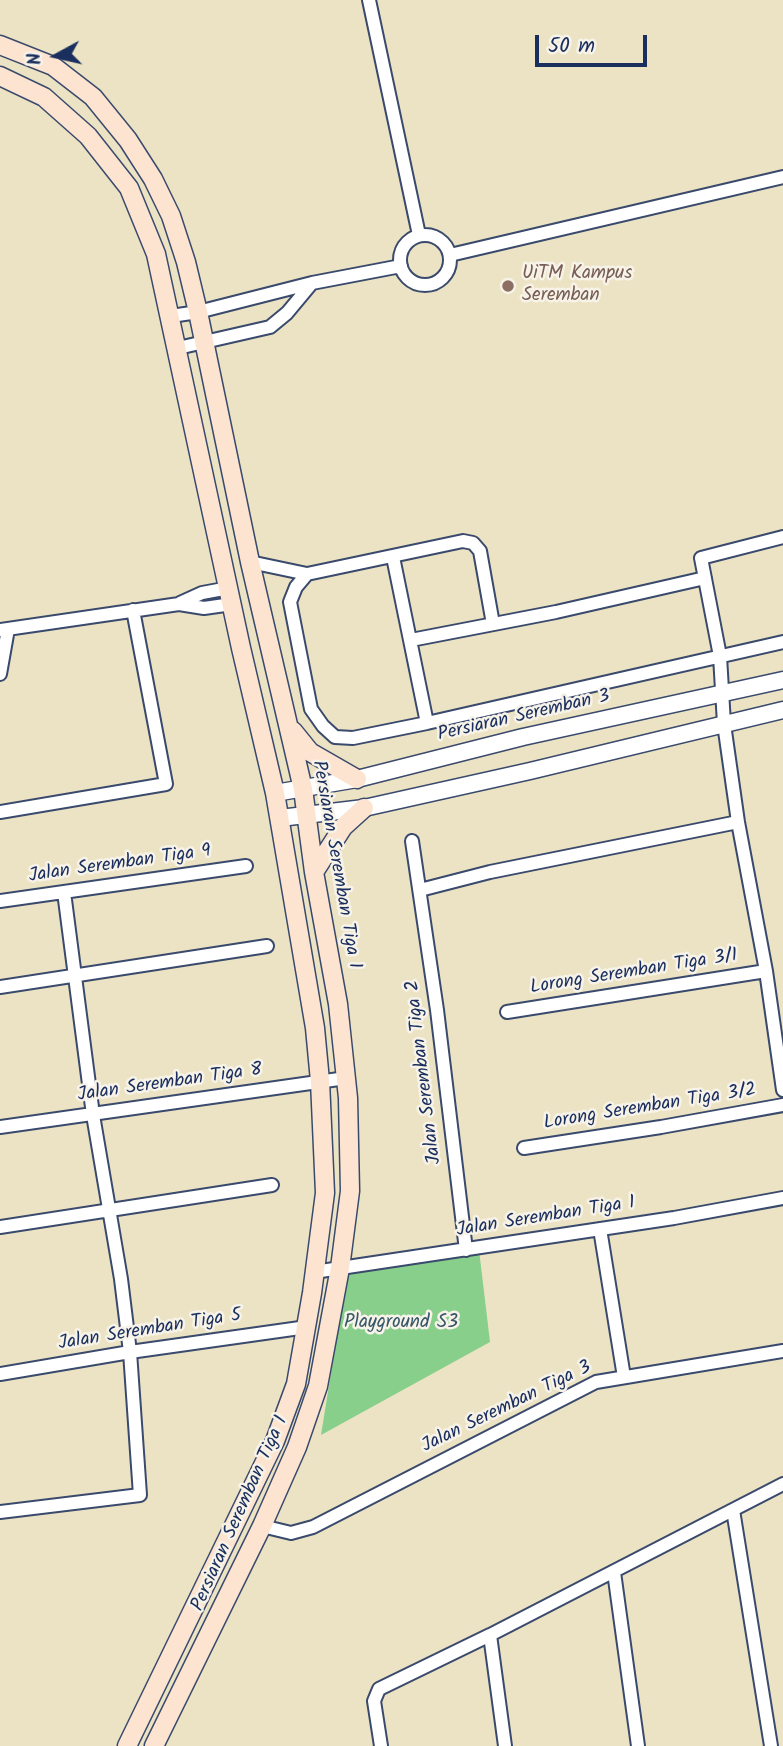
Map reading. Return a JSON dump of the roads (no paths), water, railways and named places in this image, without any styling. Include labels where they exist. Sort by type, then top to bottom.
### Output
[{"type":"main road","name":"Persiaran Seremban Tiga 1","points":[[0,45],[53,66],[93,97],[128,140],[153,179],[170,216],[186,262],[250,562],[303,789],[314,872],[338,1004],[346,1078],[350,1191],[340,1268],[318,1386],[297,1447],[262,1526],[155,1746]]},
{"type":"main road","name":"Persiaran Seremban Tiga 1","points":[[0,76],[44,97],[88,136],[129,188],[156,254],[280,818],[315,1028],[320,1081],[325,1193],[307,1327],[296,1384],[275,1441],[127,1746]]},
{"type":"main road","points":[[288,725],[310,752],[357,779]]},
{"type":"main road","points":[[314,872],[343,827],[364,808]]},
{"type":"street","points":[[369,0],[419,235]]},
{"type":"street","points":[[450,254],[783,177]]},
{"type":"street","points":[[419,235],[435,236],[442,241],[450,254],[447,272],[435,283],[418,284],[404,274],[401,266],[402,250],[412,238],[419,235]]},
{"type":"street","points":[[171,316],[198,312],[312,283],[401,266]]},
{"type":"street","points":[[178,348],[270,327],[287,313],[312,283]]},
{"type":"street","points":[[783,537],[701,558],[720,656],[720,693],[738,822],[766,971],[783,1090]]},
{"type":"street","points":[[250,562],[307,574],[463,541],[473,544],[481,551],[492,624]]},
{"type":"street","points":[[393,557],[427,723]]},
{"type":"street","points":[[307,574],[296,587],[290,602],[310,709],[335,737],[353,738],[427,723],[783,642]]},
{"type":"street","points":[[411,640],[705,578]]},
{"type":"street","points":[[0,674],[4,629],[179,604],[204,608],[231,596]]},
{"type":"street","points":[[0,812],[166,783],[133,610]]},
{"type":"street","name":"Persiaran Seremban 3","points":[[275,793],[357,779],[523,737],[783,680]]},
{"type":"street","points":[[280,818],[364,808],[783,710]]},
{"type":"street","points":[[420,890],[490,872],[738,822]]},
{"type":"street","name":"Jalan Seremban Tiga 2","points":[[412,841],[444,1066],[466,1250]]},
{"type":"street","name":"Jalan Seremban Tiga 9","points":[[0,901],[246,866]]},
{"type":"street","points":[[0,1511],[140,1494],[130,1352],[121,1279],[93,1115],[64,892]]},
{"type":"street","points":[[0,988],[267,946]]},
{"type":"street","name":"Lorong Seremban Tiga 3/1","points":[[508,1013],[766,971]]},
{"type":"street","name":"Jalan Seremban Tiga 8","points":[[0,1127],[346,1078]]},
{"type":"street","name":"Lorong Seremban Tiga 3/2","points":[[524,1147],[661,1127],[783,1105]]},
{"type":"street","points":[[0,1227],[272,1185]]},
{"type":"street","name":"Jalan Seremban Tiga 1","points":[[314,1272],[783,1198]]},
{"type":"street","points":[[600,1229],[624,1377]]},
{"type":"street","name":"Jalan Seremban Tiga 5","points":[[0,1374],[307,1327]]},
{"type":"street","name":"Jalan Seremban Tiga 3","points":[[262,1526],[291,1533],[313,1527],[596,1382],[783,1350]]},
{"type":"street","points":[[382,1746],[374,1701],[379,1689],[783,1484]]},
{"type":"street","points":[[733,1510],[771,1746]]},
{"type":"street","points":[[614,1572],[638,1746]]},
{"type":"street","points":[[490,1635],[505,1746]]},
{"type":"place","name":"UiTM Kampus Seremban","points":[[508,286]]},
{"type":"park label","name":"Playground S3","points":[[401,1324]]}]
